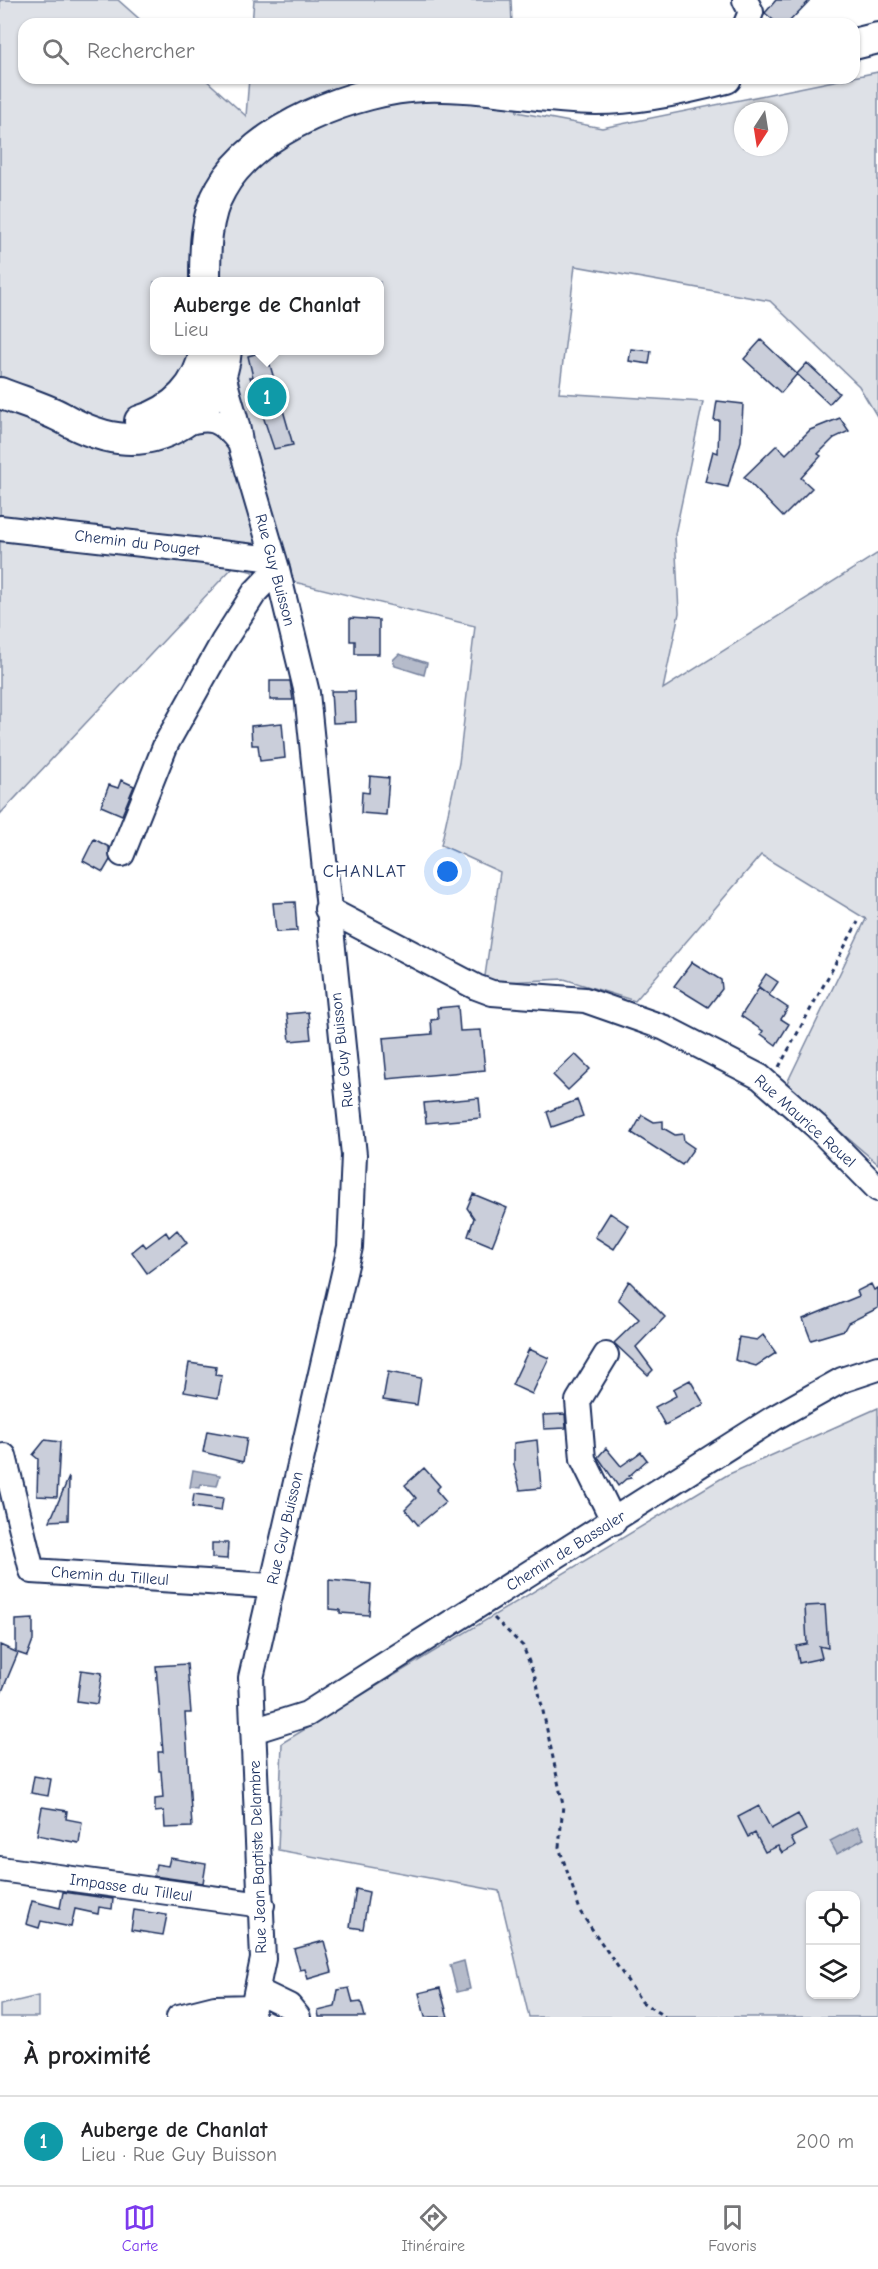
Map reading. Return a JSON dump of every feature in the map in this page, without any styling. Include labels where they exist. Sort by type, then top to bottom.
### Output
[{"type":"main road","points":[[860,42],[878,38]]},
{"type":"main road","points":[[210,277],[227,192],[238,167],[259,148],[304,118],[349,99],[379,91],[444,86],[598,99],[645,94],[696,84]]},
{"type":"main road","points":[[60,417],[105,424],[133,423],[170,408],[213,382]]},
{"type":"main road","points":[[0,393],[60,417],[72,425],[117,439],[136,440],[159,435],[182,424],[198,412],[213,382]]},
{"type":"street","points":[[746,0],[751,12],[748,18]]},
{"type":"street","name":"Rue Guy Buisson","points":[[213,382],[238,425],[240,443],[275,564],[307,693],[327,909],[354,1155],[350,1247],[251,1678],[254,1731]]},
{"type":"street","name":"Chemin du Pouget","points":[[0,528],[275,564]]},
{"type":"street","points":[[122,854],[166,744],[230,632],[275,564]]},
{"type":"street","name":"Rue Maurice Rouel","points":[[327,909],[476,987],[492,993],[585,1000],[665,1028],[760,1077],[816,1126],[878,1189]]},
{"type":"street","points":[[606,1355],[578,1401],[583,1459],[614,1522]]},
{"type":"street","name":"Chemin de Bassaler","points":[[254,1731],[307,1714],[614,1522],[774,1418],[842,1380],[878,1368]]},
{"type":"street","name":"Chemin du Tilleul","points":[[4,1456],[32,1571],[271,1586]]},
{"type":"street","name":"Rue Jean Baptiste Delambre","points":[[254,1731],[263,1959],[254,2005]]},
{"type":"street","name":"Impasse du Tilleul","points":[[0,1869],[262,1905]]},
{"type":"street","points":[[180,2017],[215,2008],[254,2005],[289,2006],[298,2017]]},
{"type":"path","points":[[770,1085],[858,922]]},
{"type":"path","points":[[480,1605],[523,1646],[537,1683],[563,1805],[559,1847],[581,1912],[642,2002],[665,2017]]},
{"type":"shaded area","points":[[0,0],[118,0],[138,18],[18,18],[18,84],[211,84],[246,116],[249,84],[515,84],[517,112],[602,128],[819,84],[860,84],[860,76],[878,72],[878,418],[859,386],[770,301],[575,266],[559,393],[703,402],[675,534],[679,613],[663,689],[878,553],[878,1164],[786,1085],[866,919],[761,855],[635,1001],[564,979],[484,983],[500,872],[441,845],[459,763],[475,626],[233,567],[0,814]]},
{"type":"shaded area","points":[[254,0],[511,0],[512,18],[252,18]]},
{"type":"shaded area","points":[[878,1408],[878,2017],[529,2017],[499,1891],[278,1850],[282,1743],[727,1475]]},
{"type":"shaded area","points":[[38,1996],[38,2017],[0,2017],[0,2005]]},
{"type":"water","points":[[399,654],[427,663],[424,675],[395,666],[393,660]]},
{"type":"water","points":[[193,1470],[220,1475],[217,1486],[201,1484],[200,1488],[190,1487]]},
{"type":"water","points":[[857,1827],[864,1839],[837,1854],[830,1841]]},
{"type":"water","points":[[464,1961],[470,1989],[457,1992],[450,1965]]},
{"type":"building","points":[[776,0],[810,0],[793,18],[771,18],[765,13]]},
{"type":"building","points":[[761,340],[797,374],[781,393],[744,359]]},
{"type":"building","points":[[631,349],[651,351],[649,364],[629,361]]},
{"type":"building","points":[[267,355],[293,445],[274,449],[250,377],[253,377],[248,356]]},
{"type":"building","points":[[807,363],[839,393],[829,404],[797,374]]},
{"type":"building","points":[[717,401],[743,404],[741,441],[728,487],[705,482],[713,451],[718,453],[719,420],[714,420]]},
{"type":"building","points":[[840,418],[849,431],[834,438],[818,454],[821,456],[801,478],[812,488],[783,517],[744,477],[777,445],[786,454],[810,430]]},
{"type":"building","points":[[350,618],[379,620],[379,654],[355,654],[355,641],[350,641]]},
{"type":"building","points":[[270,681],[290,681],[293,700],[270,700]]},
{"type":"building","points":[[331,691],[355,691],[356,722],[333,723]]},
{"type":"building","points":[[282,723],[285,758],[260,761],[258,745],[252,745],[251,726]]},
{"type":"building","points":[[370,776],[389,778],[386,815],[361,813],[362,792],[369,793]]},
{"type":"building","points":[[121,780],[134,786],[122,815],[101,806],[109,785],[118,788]]},
{"type":"building","points":[[94,839],[109,847],[110,860],[103,872],[83,861]]},
{"type":"building","points":[[295,902],[297,931],[276,932],[273,903]]},
{"type":"building","points":[[692,962],[721,980],[722,989],[708,1007],[674,986]]},
{"type":"building","points":[[766,974],[778,982],[769,995],[788,1008],[781,1019],[789,1024],[776,1045],[761,1034],[763,1031],[741,1016],[759,988],[768,994],[758,986]]},
{"type":"building","points":[[458,1006],[460,1031],[481,1030],[485,1070],[387,1079],[383,1038],[432,1034],[431,1020],[438,1019],[437,1008]]},
{"type":"building","points":[[308,1012],[311,1039],[290,1041],[287,1014]]},
{"type":"building","points":[[575,1054],[590,1069],[568,1090],[553,1075]]},
{"type":"building","points":[[479,1098],[481,1118],[426,1123],[424,1103]]},
{"type":"building","points":[[577,1100],[583,1116],[552,1127],[547,1112]]},
{"type":"building","points":[[642,1115],[654,1122],[663,1121],[663,1128],[675,1135],[683,1134],[684,1141],[694,1148],[682,1165],[632,1133]]},
{"type":"building","points":[[473,1194],[507,1208],[492,1246],[468,1236],[474,1218],[467,1208]]},
{"type":"building","points":[[610,1213],[629,1226],[614,1249],[595,1237]]},
{"type":"building","points":[[177,1230],[187,1243],[147,1273],[132,1252],[143,1243],[146,1247],[166,1232],[169,1237]]},
{"type":"building","points":[[629,1281],[665,1317],[636,1347],[653,1370],[648,1375],[614,1343],[639,1319],[618,1299]]},
{"type":"building","points":[[871,1284],[874,1290],[878,1288],[878,1308],[848,1323],[844,1330],[811,1340],[803,1319],[859,1296],[857,1291]]},
{"type":"building","points":[[763,1335],[776,1353],[756,1366],[735,1360],[739,1337],[757,1340]]},
{"type":"building","points":[[529,1349],[549,1358],[532,1394],[512,1385]]},
{"type":"building","points":[[189,1363],[216,1367],[215,1375],[222,1376],[218,1398],[184,1392]]},
{"type":"building","points":[[388,1372],[421,1378],[417,1405],[383,1400]]},
{"type":"building","points":[[690,1380],[704,1404],[665,1425],[655,1407],[676,1396],[673,1389]]},
{"type":"building","points":[[565,1414],[566,1428],[544,1429],[543,1415]]},
{"type":"building","points":[[207,1431],[247,1438],[243,1462],[203,1452]]},
{"type":"building","points":[[45,1440],[60,1442],[57,1497],[37,1496],[38,1459],[33,1455]]},
{"type":"building","points":[[537,1440],[541,1488],[520,1490],[514,1465],[514,1443]]},
{"type":"building","points":[[606,1448],[621,1466],[641,1452],[647,1460],[629,1476],[631,1478],[618,1486],[598,1457]]},
{"type":"building","points":[[424,1468],[440,1486],[436,1490],[446,1502],[418,1525],[405,1509],[416,1498],[405,1485]]},
{"type":"building","points":[[69,1477],[68,1520],[50,1521]]},
{"type":"building","points":[[194,1494],[223,1498],[221,1511],[192,1507]]},
{"type":"building","points":[[212,1543],[228,1543],[227,1559],[212,1558]]},
{"type":"building","points":[[329,1580],[371,1584],[369,1615],[340,1613],[340,1610],[329,1609]]},
{"type":"building","points":[[825,1605],[828,1648],[819,1646],[822,1658],[799,1663],[796,1646],[807,1644],[805,1606]]},
{"type":"building","points":[[33,1619],[33,1640],[27,1656],[18,1653],[0,1696],[0,1645],[16,1652],[16,1620]]},
{"type":"building","points":[[187,1664],[191,1713],[185,1713],[192,1827],[165,1828],[164,1811],[155,1812],[155,1799],[163,1798],[161,1771],[159,1771],[158,1752],[163,1752],[156,1666]]},
{"type":"building","points":[[81,1670],[102,1673],[97,1704],[77,1701]]},
{"type":"building","points":[[34,1776],[51,1779],[48,1796],[31,1793]]},
{"type":"building","points":[[759,1806],[771,1829],[798,1814],[806,1830],[791,1838],[795,1846],[782,1853],[778,1846],[765,1852],[755,1833],[748,1837],[738,1817]]},
{"type":"building","points":[[42,1807],[67,1811],[66,1819],[82,1822],[79,1843],[37,1835]]},
{"type":"building","points":[[170,1858],[206,1864],[203,1883],[154,1876],[156,1864],[168,1866]]},
{"type":"building","points":[[356,1889],[369,1892],[363,1929],[350,1927]]},
{"type":"building","points":[[63,1892],[113,1899],[112,1909],[99,1907],[98,1914],[75,1909],[71,1927],[41,1921],[39,1928],[26,1924],[32,1901],[60,1908]]},
{"type":"building","points":[[134,1910],[167,1915],[163,1935],[131,1930]]},
{"type":"building","points":[[324,1941],[332,1972],[308,1979],[305,1969],[300,1970],[294,1949]]},
{"type":"building","points":[[349,1988],[353,2003],[361,2002],[365,2017],[319,2017],[318,2011],[335,2007],[338,1990]]},
{"type":"building","points":[[440,1988],[448,2017],[425,2017],[419,1993]]},
{"type":"place","name":"Auberge de Chanlat","points":[[267,397]]},
{"type":"district","name":"CHANLAT","points":[[365,871]]}]
